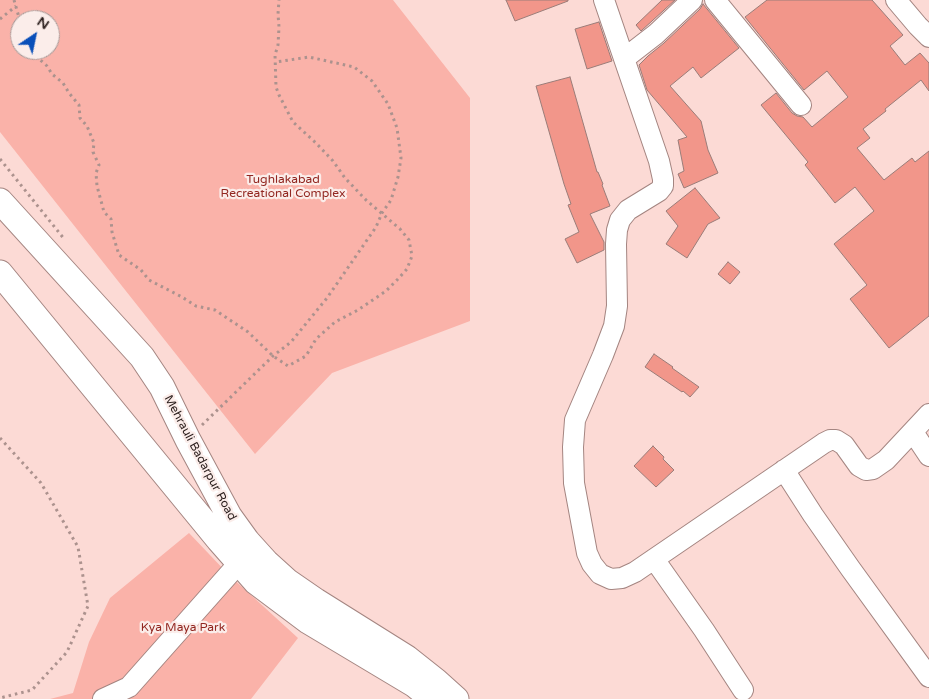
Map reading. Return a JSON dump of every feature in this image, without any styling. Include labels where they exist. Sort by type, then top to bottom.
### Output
[{"type":"main road","name":"Mehrauli Badarpur Road","points":[[0,201],[142,357],[162,387],[229,516],[266,562],[287,581],[407,658],[456,699]]},
{"type":"main road","name":"Mehrauli Badarpur Road","points":[[0,273],[219,540],[256,582],[308,621],[415,685],[432,699]]},
{"type":"street","points":[[604,0],[659,161],[663,186],[659,191],[628,210],[620,220],[616,230],[617,306],[614,326],[575,420],[574,483],[587,552],[592,564],[600,574],[611,579],[622,578],[636,572],[830,440],[836,440],[844,446],[859,466],[866,470],[873,469],[886,460],[929,414]]},
{"type":"street","points":[[625,58],[656,34],[692,0]]},
{"type":"street","points":[[715,0],[801,106]]},
{"type":"street","points":[[896,0],[929,38]]},
{"type":"street","points":[[913,432],[929,456]]},
{"type":"street","points":[[784,470],[844,560],[929,677]]},
{"type":"street","points":[[654,559],[743,690]]},
{"type":"street","points":[[104,699],[129,687],[239,563]]},
{"type":"path","points":[[14,0],[17,10]]},
{"type":"path","points":[[40,60],[52,74],[63,83],[68,93],[79,106],[80,118],[87,126],[94,143],[93,152],[99,165],[96,172],[98,186],[104,212],[111,220],[112,232],[119,255],[142,270],[149,280],[196,306],[215,310],[248,332],[273,356],[288,366],[306,356],[316,339],[335,322],[386,291],[407,269],[412,256],[409,240],[400,229],[366,200],[345,178],[333,161],[293,122],[276,87],[275,55],[278,45],[279,0]]},
{"type":"path","points":[[0,19],[16,6]]},
{"type":"path","points":[[188,440],[273,356],[291,342],[327,298],[376,227],[382,213],[392,200],[398,177],[401,158],[397,128],[388,104],[372,81],[354,68],[309,57],[276,62]]},
{"type":"path","points":[[0,438],[41,483],[78,547],[88,606],[67,652],[32,690],[0,698]]},
{"type":"green space","name":"Tughlakabad Recreational Complex","points":[[0,0],[393,0],[470,98],[470,321],[332,373],[255,454],[0,132]]},
{"type":"green space","name":"Kya Maya Park","points":[[189,533],[229,575],[298,638],[251,699],[50,699],[73,693],[89,642],[110,598]]},
{"type":"building","points":[[506,0],[568,0],[568,1],[515,21]]},
{"type":"building","points":[[662,0],[675,0],[641,31],[636,25]]},
{"type":"building","points":[[767,0],[872,0],[903,35],[890,46],[905,65],[920,53],[929,63],[929,91],[921,80],[863,129],[870,138],[857,148],[884,180],[912,158],[915,162],[929,151],[929,316],[889,348],[850,299],[867,285],[834,244],[874,211],[855,187],[835,203],[805,165],[808,162],[761,105],[776,93],[792,113],[803,117],[812,127],[848,97],[827,71],[804,90],[745,17]]},
{"type":"building","points":[[703,4],[739,48],[701,78],[693,67],[670,86],[701,121],[708,150],[718,173],[684,188],[678,174],[684,171],[678,140],[687,137],[647,90],[639,65],[700,9]]},
{"type":"building","points":[[599,22],[612,61],[587,69],[575,29]]},
{"type":"building","points":[[570,77],[597,172],[610,206],[590,214],[604,242],[604,250],[577,263],[565,239],[579,232],[568,205],[571,204],[536,86]]},
{"type":"building","points":[[695,188],[720,218],[708,224],[687,258],[666,244],[678,226],[666,211]]},
{"type":"building","points":[[728,262],[740,272],[730,284],[718,274]]},
{"type":"building","points":[[654,354],[699,387],[690,397],[645,367]]},
{"type":"building","points":[[653,446],[674,470],[656,487],[634,466]]}]
